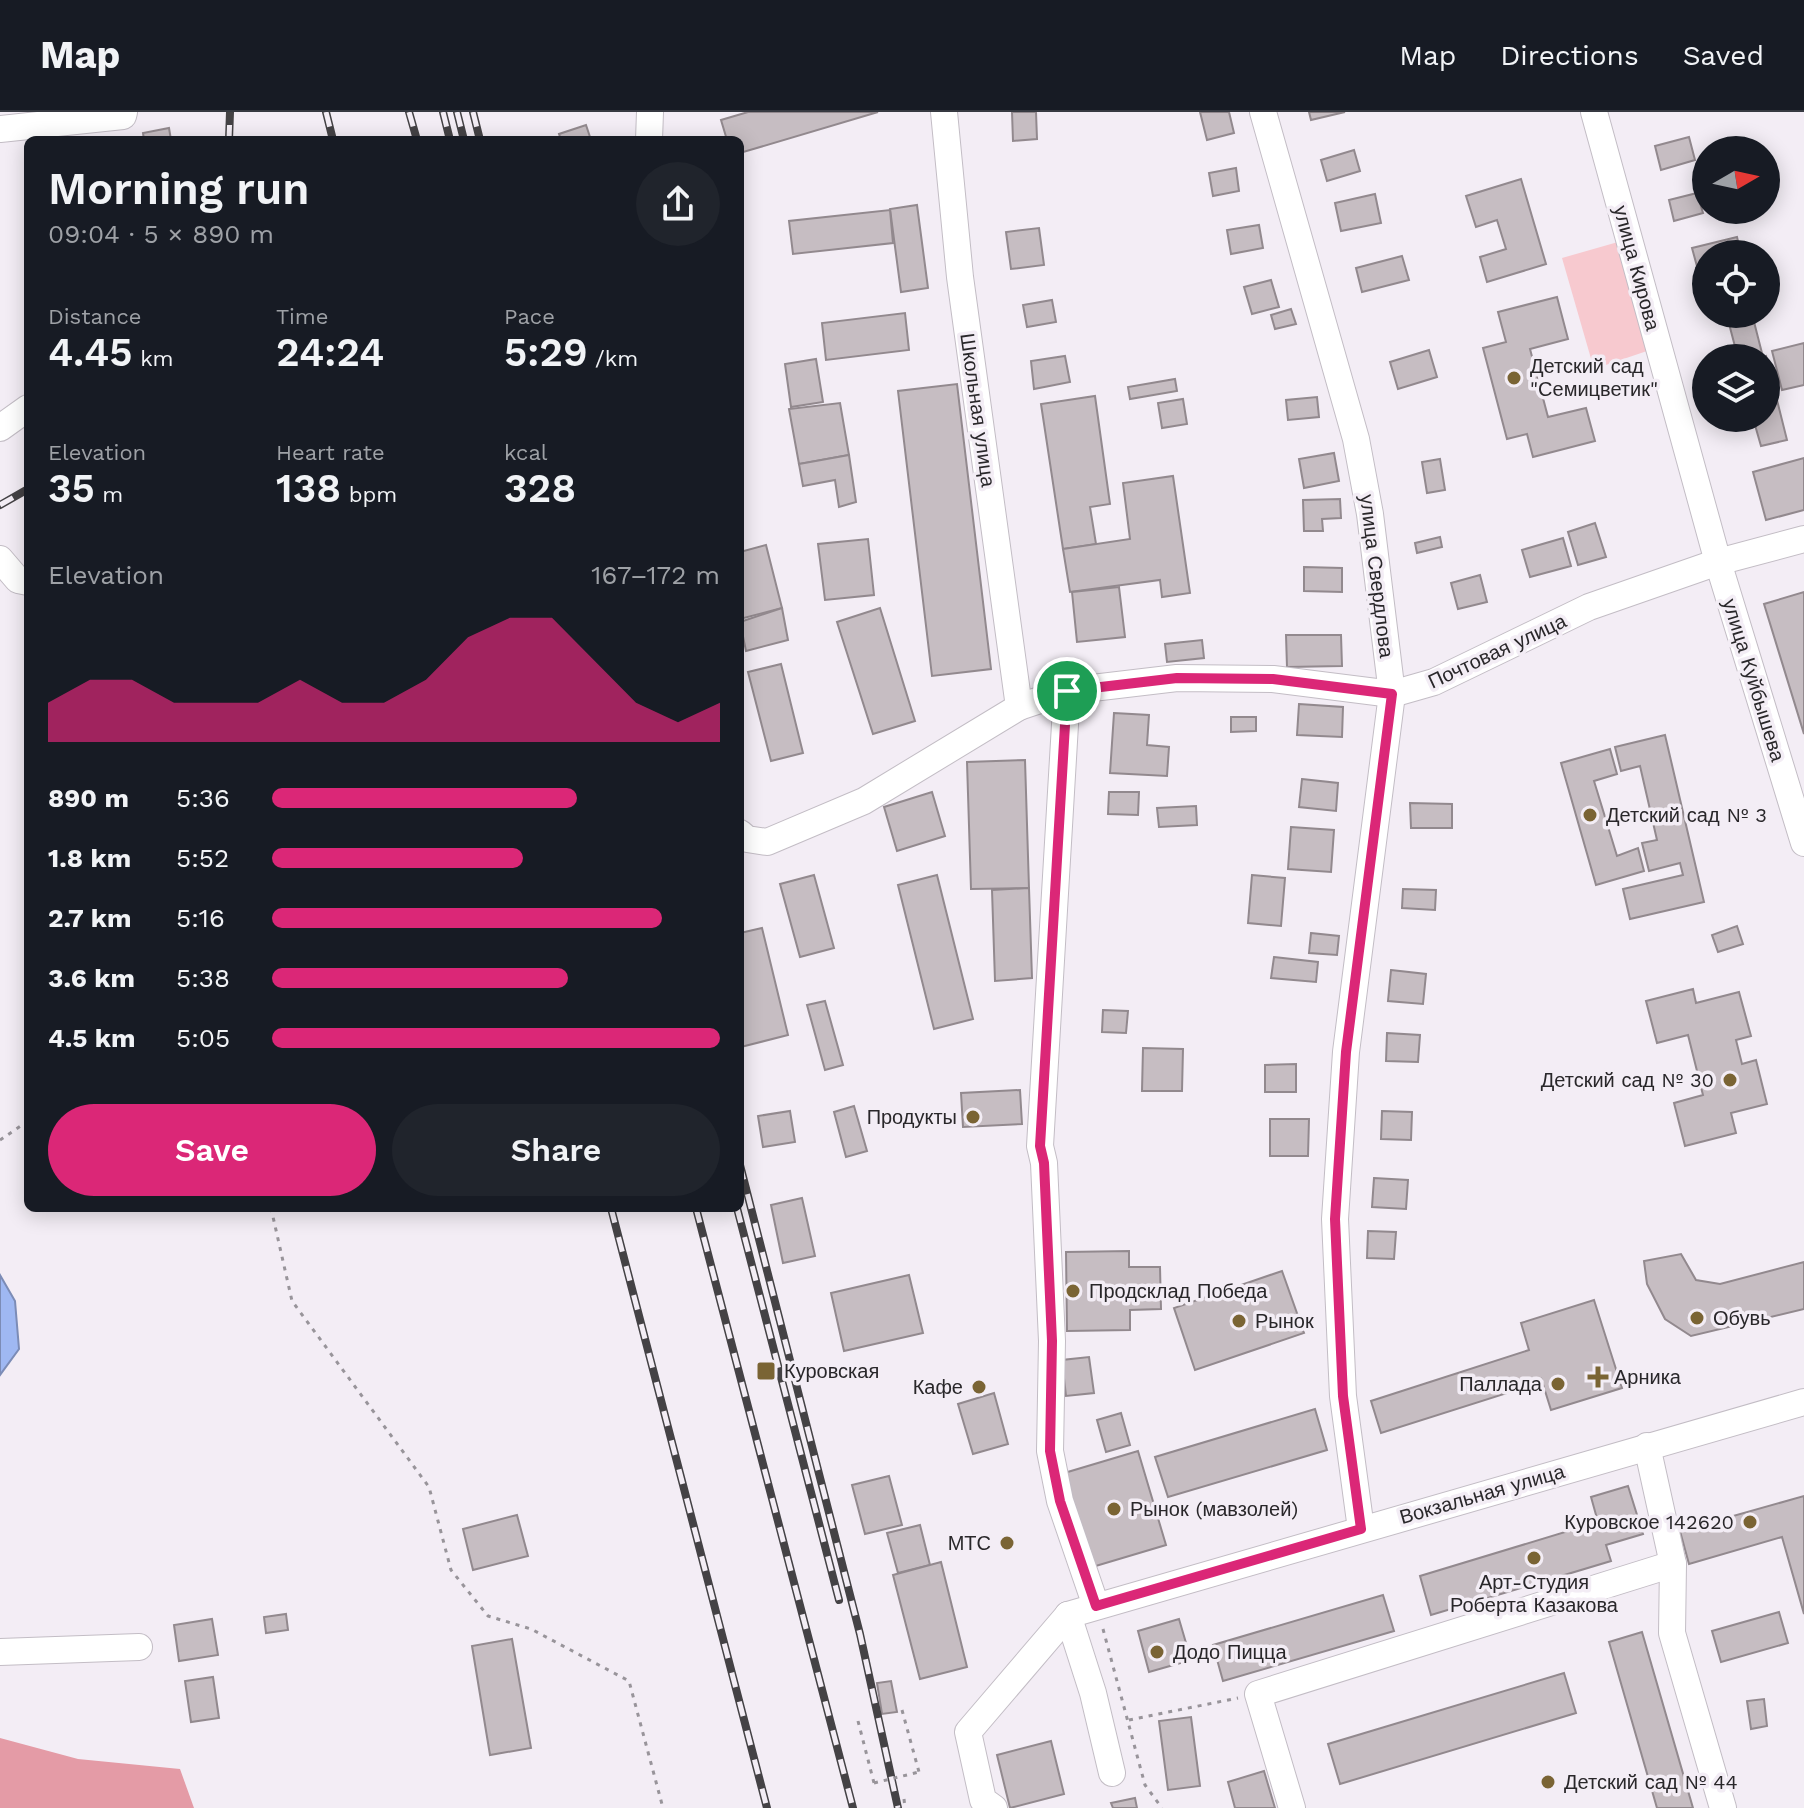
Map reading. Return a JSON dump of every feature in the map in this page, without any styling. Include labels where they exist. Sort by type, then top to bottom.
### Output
[{"type":"street","points":[[0,129],[123,116],[124,112]]},
{"type":"street","points":[[649,136],[650,112]]},
{"type":"street","name":"Школьная улица","points":[[944,112],[960,277],[1019,707]]},
{"type":"street","name":"улица Свердлова","points":[[1263,112],[1356,439],[1370,514],[1392,694],[1346,1052],[1335,1219],[1343,1396],[1361,1529]]},
{"type":"street","name":"улица Кирова","points":[[1594,112],[1718,562]]},
{"type":"street","points":[[0,428],[24,411]]},
{"type":"street","name":"Почтовая улица","points":[[744,836],[767,842],[864,801],[1019,707],[1067,691],[1177,678],[1260,679],[1392,694],[1434,682],[1589,607],[1718,562],[1804,539]]},
{"type":"street","points":[[0,559],[18,580],[24,581]]},
{"type":"street","name":"улица Куйбышева","points":[[1718,562],[1804,843]]},
{"type":"street","points":[[1067,691],[1040,1146],[1044,1163],[1052,1341],[1050,1451],[1060,1501],[1096,1606]]},
{"type":"street","name":"Вокзальная улица","points":[[1068,1615],[1804,1402]]},
{"type":"street","points":[[1647,1446],[1673,1564],[1672,1633],[1723,1808]]},
{"type":"street","points":[[1292,1808],[1258,1694],[1673,1564]]},
{"type":"street","points":[[1068,1615],[1093,1693],[1112,1773]]},
{"type":"street","points":[[994,1808],[983,1800],[968,1732],[1068,1615]]},
{"type":"street","points":[[0,1652],[139,1647]]},
{"type":"path","points":[[0,1140],[24,1124]]},
{"type":"path","points":[[272,1212],[292,1301],[429,1487],[451,1570],[488,1616],[531,1629],[629,1681],[663,1808]]},
{"type":"path","points":[[1096,1606],[1145,1785],[1162,1808]]},
{"type":"path","points":[[1129,1720],[1258,1694]]},
{"type":"path","points":[[858,1721],[874,1783],[919,1772],[902,1710]]},
{"type":"path","points":[[904,1799],[905,1808]]},
{"type":"shaded area","points":[[1618,242],[1647,351],[1594,369],[1562,258]]},
{"type":"shaded area","points":[[0,1738],[78,1759],[180,1769],[194,1808],[0,1808]]},
{"type":"water","points":[[0,1275],[15,1301],[19,1349],[0,1375]]},
{"type":"building","points":[[748,112],[878,112],[744,152],[744,136],[726,136],[721,120]]},
{"type":"building","points":[[1012,112],[1036,112],[1037,139],[1013,141]]},
{"type":"building","points":[[1200,112],[1229,112],[1234,133],[1207,140]]},
{"type":"building","points":[[1309,112],[1345,112],[1311,120]]},
{"type":"building","points":[[586,125],[590,136],[560,136]]},
{"type":"building","points":[[169,128],[170,136],[143,136],[143,133]]},
{"type":"building","points":[[1689,137],[1692,161],[1661,170],[1655,146]]},
{"type":"building","points":[[1354,150],[1360,171],[1327,181],[1321,160]]},
{"type":"building","points":[[1236,168],[1239,191],[1213,196],[1209,173]]},
{"type":"building","points":[[1521,179],[1546,264],[1487,282],[1480,257],[1506,249],[1497,220],[1476,227],[1466,196]]},
{"type":"building","points":[[1375,194],[1381,223],[1341,231],[1335,203]]},
{"type":"building","points":[[1692,194],[1692,216],[1674,221],[1669,200]]},
{"type":"building","points":[[917,205],[928,288],[901,292],[890,209]]},
{"type":"building","points":[[890,210],[893,243],[793,254],[789,221]]},
{"type":"building","points":[[1259,225],[1263,248],[1231,254],[1227,230]]},
{"type":"building","points":[[1039,228],[1044,265],[1011,269],[1006,232]]},
{"type":"building","points":[[1402,256],[1409,280],[1362,292],[1356,268]]},
{"type":"building","points":[[1271,280],[1279,307],[1252,314],[1244,287]]},
{"type":"building","name":"Детский сад \"Семицветик\"","points":[[1557,297],[1568,339],[1530,349],[1548,417],[1586,408],[1595,441],[1533,457],[1527,434],[1507,439],[1483,348],[1506,342],[1498,312]]},
{"type":"building","points":[[1052,300],[1056,322],[1027,327],[1023,305]]},
{"type":"building","points":[[1291,309],[1296,324],[1275,329],[1271,315]]},
{"type":"building","points":[[905,313],[909,350],[826,360],[822,323]]},
{"type":"building","points":[[1730,328],[1756,328],[1760,344],[1734,344]]},
{"type":"building","points":[[1804,343],[1804,385],[1782,390],[1780,349]]},
{"type":"building","points":[[1429,350],[1437,377],[1398,389],[1390,362]]},
{"type":"building","points":[[1065,356],[1070,382],[1034,389],[1031,361]]},
{"type":"building","points":[[816,359],[823,402],[791,407],[785,364]]},
{"type":"building","points":[[1175,379],[1177,391],[1130,399],[1128,387]]},
{"type":"building","points":[[957,384],[991,669],[932,676],[898,391]]},
{"type":"building","points":[[1095,396],[1110,504],[1090,507],[1096,544],[1063,549],[1041,404]]},
{"type":"building","points":[[1317,397],[1319,417],[1288,420],[1286,400]]},
{"type":"building","points":[[1183,399],[1187,424],[1162,428],[1158,403]]},
{"type":"building","points":[[840,403],[849,455],[799,464],[789,409]]},
{"type":"building","points":[[1780,412],[1787,440],[1761,446],[1757,432],[1780,432]]},
{"type":"building","points":[[1334,453],[1339,481],[1304,488],[1299,459]]},
{"type":"building","points":[[849,455],[856,502],[839,507],[835,480],[803,486],[799,464]]},
{"type":"building","points":[[1804,458],[1804,510],[1766,520],[1753,472]]},
{"type":"building","points":[[1440,459],[1445,490],[1427,493],[1422,462]]},
{"type":"building","points":[[1173,476],[1190,593],[1162,597],[1160,580],[1070,592],[1063,549],[1130,539],[1123,483]]},
{"type":"building","points":[[1340,499],[1341,518],[1322,519],[1323,531],[1304,531],[1303,500]]},
{"type":"building","points":[[1595,523],[1606,557],[1578,565],[1568,532]]},
{"type":"building","points":[[1440,537],[1442,547],[1417,553],[1415,543]]},
{"type":"building","points":[[1563,538],[1571,566],[1530,577],[1522,550]]},
{"type":"building","points":[[868,539],[874,595],[825,600],[818,544]]},
{"type":"building","points":[[766,545],[782,608],[744,618],[744,551]]},
{"type":"building","points":[[1304,567],[1342,568],[1342,592],[1304,591]]},
{"type":"building","points":[[1480,575],[1487,602],[1458,609],[1451,583]]},
{"type":"building","points":[[1119,587],[1125,637],[1077,642],[1072,592]]},
{"type":"building","points":[[1804,592],[1804,734],[1764,604]]},
{"type":"building","points":[[782,608],[788,640],[746,651],[744,621]]},
{"type":"building","points":[[880,608],[915,721],[873,734],[837,622]]},
{"type":"building","points":[[1286,635],[1341,635],[1342,666],[1287,667]]},
{"type":"building","points":[[1202,640],[1204,658],[1167,662],[1165,644]]},
{"type":"building","points":[[781,664],[803,753],[771,761],[748,672]]},
{"type":"building","points":[[1299,704],[1343,707],[1342,737],[1297,735]]},
{"type":"building","points":[[1114,713],[1149,715],[1147,745],[1169,747],[1167,776],[1110,773]]},
{"type":"building","points":[[1231,717],[1256,717],[1256,731],[1231,732]]},
{"type":"building","points":[[1665,735],[1704,902],[1630,919],[1623,889],[1683,875],[1680,863],[1649,871],[1642,843],[1657,840],[1640,766],[1621,771],[1615,747]]},
{"type":"building","name":"Детский сад № 3","points":[[1610,749],[1617,774],[1594,781],[1617,856],[1638,848],[1644,871],[1596,885],[1561,763]]},
{"type":"building","points":[[1025,760],[1029,888],[971,889],[967,762]]},
{"type":"building","points":[[1302,779],[1338,783],[1336,811],[1299,807]]},
{"type":"building","points":[[932,792],[945,836],[897,851],[884,807]]},
{"type":"building","points":[[1109,792],[1139,792],[1138,815],[1108,814]]},
{"type":"building","points":[[1410,803],[1452,804],[1452,828],[1411,828]]},
{"type":"building","points":[[1196,806],[1197,825],[1159,827],[1157,808]]},
{"type":"building","points":[[1291,827],[1334,830],[1331,872],[1288,869]]},
{"type":"building","points":[[814,875],[834,948],[800,957],[780,884]]},
{"type":"building","points":[[937,875],[973,1019],[934,1029],[898,885]]},
{"type":"building","points":[[1252,875],[1285,878],[1281,926],[1248,923]]},
{"type":"building","points":[[1029,888],[1032,978],[995,981],[992,890]]},
{"type":"building","points":[[1403,889],[1436,890],[1435,910],[1402,908]]},
{"type":"building","points":[[1737,926],[1743,944],[1718,952],[1712,935]]},
{"type":"building","points":[[762,928],[788,1035],[744,1046],[744,932]]},
{"type":"building","points":[[1311,933],[1339,936],[1337,955],[1309,953]]},
{"type":"building","points":[[1274,957],[1318,962],[1316,982],[1271,978]]},
{"type":"building","points":[[1391,970],[1426,974],[1423,1004],[1388,1001]]},
{"type":"building","name":"Детский сад № 30","points":[[1693,989],[1696,1003],[1739,992],[1751,1036],[1736,1040],[1742,1064],[1756,1060],[1767,1104],[1731,1113],[1736,1133],[1685,1146],[1674,1103],[1703,1095],[1688,1035],[1657,1043],[1646,1001]]},
{"type":"building","points":[[825,1001],[843,1065],[825,1070],[807,1005]]},
{"type":"building","points":[[1103,1010],[1128,1011],[1126,1033],[1102,1032]]},
{"type":"building","points":[[1387,1033],[1420,1035],[1418,1062],[1386,1061]]},
{"type":"building","points":[[1143,1048],[1183,1049],[1182,1091],[1142,1091]]},
{"type":"building","points":[[1296,1064],[1296,1092],[1265,1092],[1265,1065]]},
{"type":"building","points":[[1020,1090],[1022,1124],[963,1127],[961,1093]]},
{"type":"building","points":[[854,1106],[867,1151],[846,1157],[834,1112]]},
{"type":"building","points":[[790,1111],[795,1142],[763,1147],[758,1116]]},
{"type":"building","points":[[1382,1111],[1412,1112],[1411,1140],[1381,1139]]},
{"type":"building","points":[[1270,1119],[1309,1119],[1308,1156],[1270,1156]]},
{"type":"building","points":[[1374,1178],[1408,1180],[1406,1209],[1372,1207]]},
{"type":"building","points":[[802,1198],[815,1256],[783,1263],[771,1205]]},
{"type":"building","points":[[1368,1231],[1396,1232],[1394,1259],[1367,1258]]},
{"type":"building","points":[[1129,1251],[1129,1267],[1160,1267],[1161,1309],[1130,1310],[1130,1330],[1067,1331],[1066,1252]]},
{"type":"building","points":[[1681,1254],[1696,1280],[1720,1284],[1804,1262],[1804,1309],[1691,1336],[1665,1319],[1647,1284],[1644,1261]]},
{"type":"building","name":"Рынок","points":[[1282,1271],[1304,1333],[1195,1370],[1174,1308]]},
{"type":"building","points":[[909,1275],[923,1333],[844,1351],[831,1293]]},
{"type":"building","points":[[1594,1300],[1622,1388],[1551,1410],[1541,1378],[1542,1382],[1381,1433],[1371,1401],[1529,1350],[1521,1323]]},
{"type":"building","points":[[1089,1357],[1094,1393],[1066,1396],[1062,1360]]},
{"type":"building","points":[[994,1393],[1008,1444],[973,1454],[958,1404]]},
{"type":"building","points":[[1315,1409],[1327,1450],[1168,1497],[1155,1457]]},
{"type":"building","points":[[1121,1413],[1130,1445],[1106,1452],[1097,1420]]},
{"type":"building","name":"Рынок (мавзолей)","points":[[1138,1451],[1166,1545],[1089,1568],[1061,1474]]},
{"type":"building","points":[[889,1476],[902,1525],[865,1534],[852,1485]]},
{"type":"building","points":[[1628,1486],[1643,1534],[1606,1545],[1611,1561],[1431,1615],[1420,1576],[1598,1522],[1591,1497]]},
{"type":"building","points":[[1804,1496],[1804,1614],[1782,1537],[1689,1564],[1680,1531]]},
{"type":"building","points":[[517,1515],[528,1556],[473,1570],[463,1529]]},
{"type":"building","points":[[920,1525],[930,1565],[898,1573],[887,1533]]},
{"type":"building","points":[[941,1562],[967,1667],[920,1679],[893,1575]]},
{"type":"building","points":[[1383,1595],[1394,1631],[1223,1681],[1213,1645]]},
{"type":"building","points":[[1779,1612],[1788,1643],[1721,1662],[1712,1631]]},
{"type":"building","points":[[286,1614],[288,1630],[266,1633],[264,1617]]},
{"type":"building","points":[[212,1619],[218,1655],[179,1661],[174,1625]]},
{"type":"building","points":[[1179,1619],[1191,1660],[1149,1672],[1138,1631]]},
{"type":"building","points":[[1642,1632],[1693,1808],[1657,1808],[1609,1642]]},
{"type":"building","points":[[512,1639],[531,1748],[490,1755],[472,1646]]},
{"type":"building","points":[[1564,1673],[1576,1713],[1340,1784],[1328,1744]]},
{"type":"building","points":[[213,1677],[219,1718],[191,1722],[185,1681]]},
{"type":"building","points":[[891,1681],[897,1712],[882,1714],[877,1683]]},
{"type":"building","points":[[1764,1699],[1767,1726],[1751,1729],[1747,1701]]},
{"type":"building","points":[[1191,1717],[1200,1786],[1168,1790],[1159,1721]]},
{"type":"building","points":[[1051,1741],[1064,1794],[1010,1808],[997,1755]]},
{"type":"building","points":[[1264,1771],[1275,1808],[1235,1808],[1228,1782]]},
{"type":"building","points":[[1135,1798],[1137,1808],[1113,1808],[1111,1803]]},
{"type":"railway","points":[[229,136],[230,112]]},
{"type":"railway","points":[[326,112],[332,136]]},
{"type":"railway","points":[[409,112],[416,136]]},
{"type":"railway","points":[[443,112],[449,136]]},
{"type":"railway","points":[[457,112],[463,136]]},
{"type":"railway","points":[[473,112],[479,136]]},
{"type":"railway","points":[[0,505],[24,491]]},
{"type":"railway","points":[[744,1181],[860,1634],[898,1808]]},
{"type":"railway","points":[[612,1212],[767,1808]]},
{"type":"railway","points":[[697,1212],[853,1808]]},
{"type":"railway","points":[[738,1212],[839,1600]]},
{"type":"place","name":"Детский сад \"Семицветик\"","points":[[1514,378]]},
{"type":"place","name":"Детский сад № 3","points":[[1590,815]]},
{"type":"place","name":"Детский сад № 30","points":[[1730,1080]]},
{"type":"place","name":"Продукты","points":[[973,1117]]},
{"type":"place","name":"Продсклад Победа","points":[[1073,1291]]},
{"type":"place","name":"Обувь","points":[[1697,1318]]},
{"type":"place","name":"Рынок","points":[[1239,1321]]},
{"type":"place","name":"Куровская","points":[[766,1371]]},
{"type":"place","name":"Арника","points":[[1598,1377]]},
{"type":"place","name":"Паллада","points":[[1558,1384]]},
{"type":"place","name":"Кафе","points":[[979,1387]]},
{"type":"place","name":"Рынок (мавзолей)","points":[[1114,1509]]},
{"type":"place","name":"Куровское 142620","points":[[1750,1522]]},
{"type":"place","name":"МТС","points":[[1007,1543]]},
{"type":"place","name":"Арт-Студия Роберта Казакова","points":[[1534,1558]]},
{"type":"place","name":"Додо Пицца","points":[[1157,1652]]},
{"type":"place","name":"Детский сад № 44","points":[[1548,1782]]},
{"type":"route","points":[[1177,678],[1273,679],[1392,694],[1346,1052],[1335,1219],[1343,1396],[1361,1529],[1096,1606],[1060,1501],[1050,1451],[1052,1341],[1044,1163],[1040,1146],[1067,691],[1177,678]]}]
